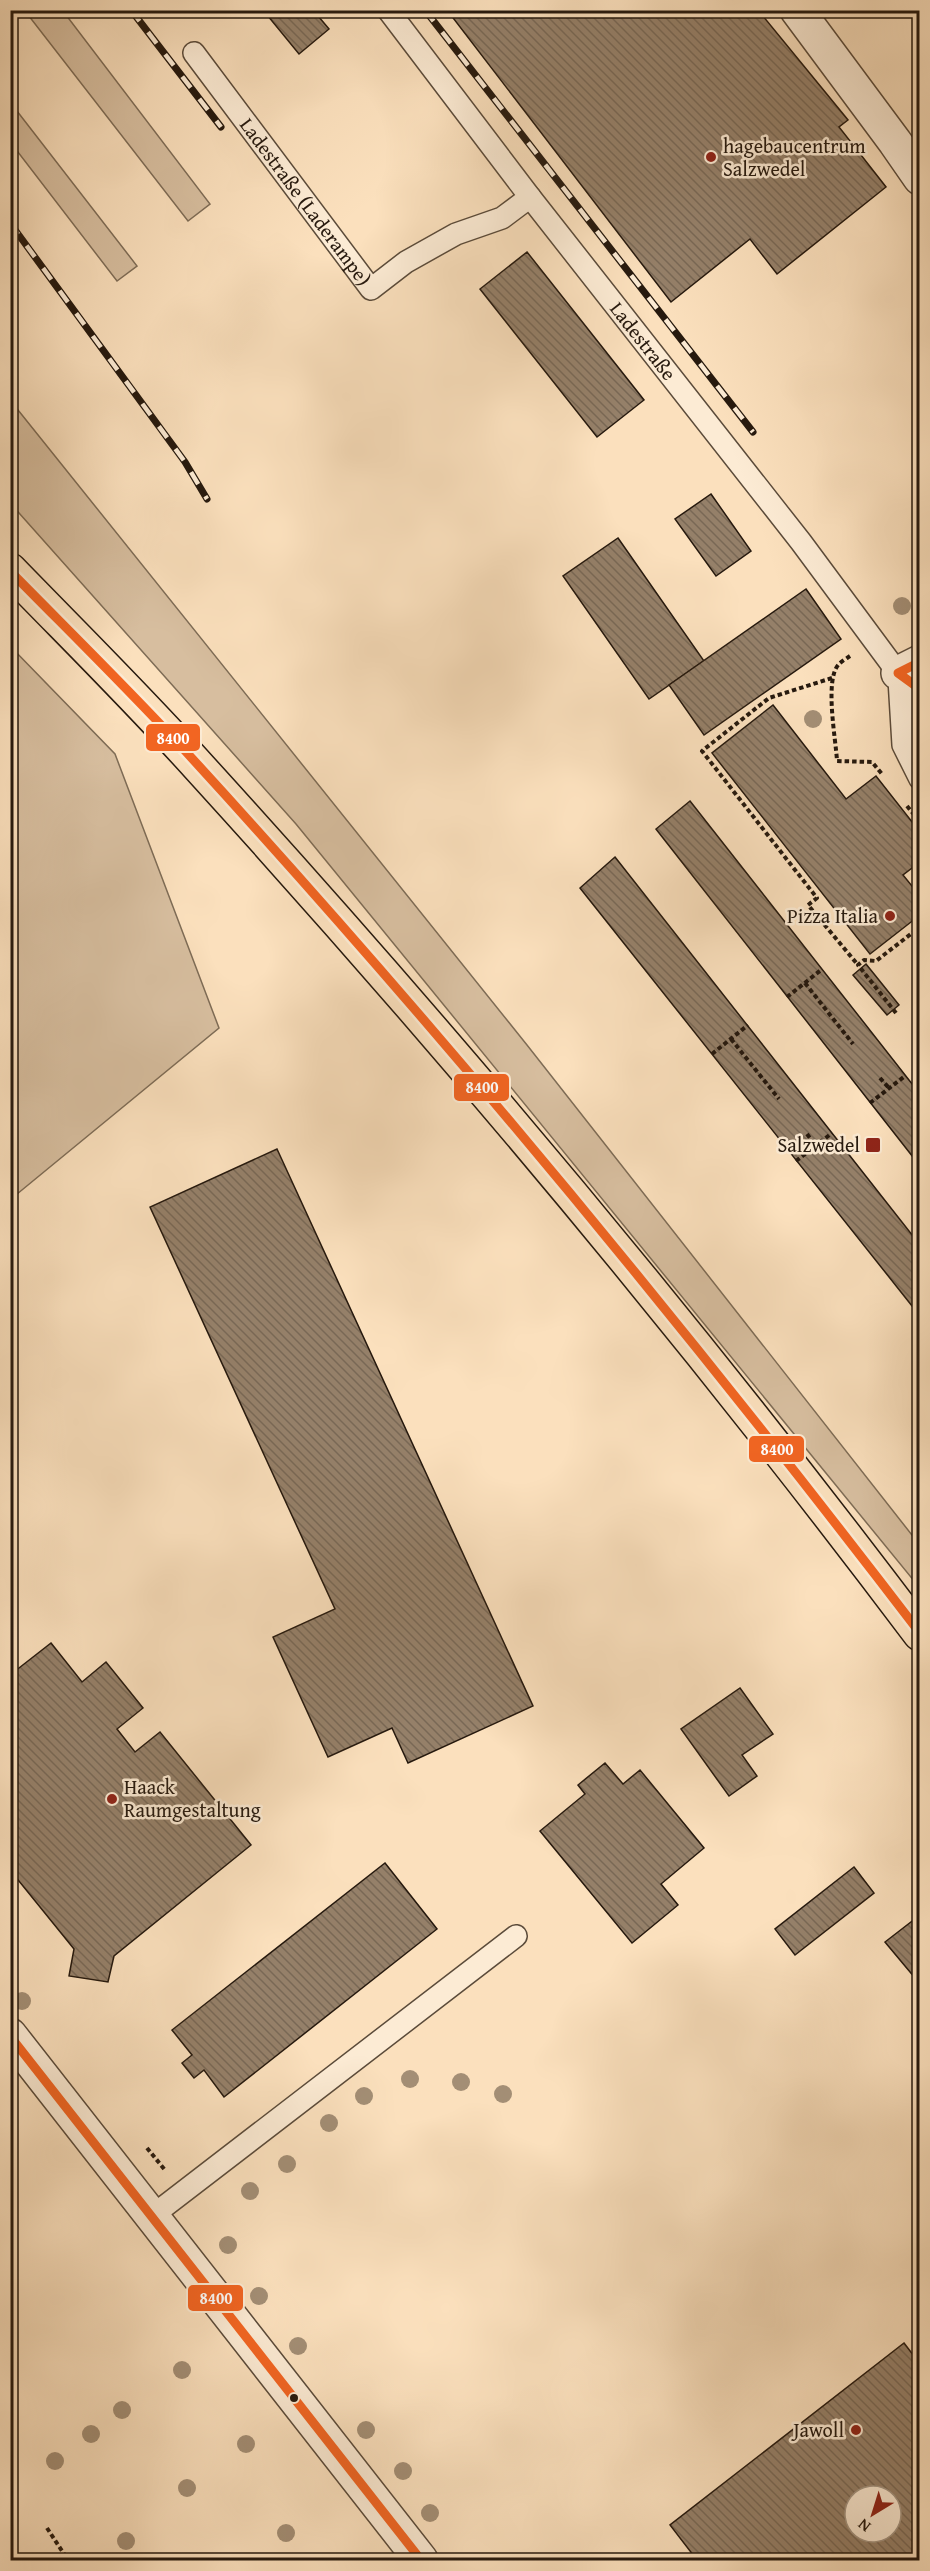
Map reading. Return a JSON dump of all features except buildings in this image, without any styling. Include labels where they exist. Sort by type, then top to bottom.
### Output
[{"type":"main road","points":[[10,570],[198,765],[436,1034],[686,1334],[920,1635]]},
{"type":"street","points":[[797,10],[920,178]]},
{"type":"street","points":[[10,2036],[421,2560]]},
{"type":"lane","name":"Ladestraße","points":[[388,10],[530,197],[801,542],[875,640],[912,675],[920,712]]},
{"type":"lane","name":"Ladestraße (Laderampe)","points":[[194,53],[371,289],[406,262],[456,234],[502,218],[530,197]]},
{"type":"lane","points":[[912,675],[903,745],[920,779]]},
{"type":"lane","points":[[152,2216],[516,1936]]},
{"type":"path","points":[[875,640],[837,665],[832,678],[831,691],[837,761],[872,762],[885,779]]},
{"type":"path","points":[[817,898],[702,751],[769,698],[832,678]]},
{"type":"path","points":[[906,805],[920,822]]},
{"type":"path","points":[[916,865],[920,869]]},
{"type":"path","points":[[823,893],[808,905],[896,1013]]},
{"type":"path","points":[[858,966],[864,960],[876,961],[920,927]]},
{"type":"path","points":[[787,997],[821,970]]},
{"type":"path","points":[[805,983],[853,1044]]},
{"type":"path","points":[[712,1054],[748,1025]]},
{"type":"path","points":[[731,1039],[779,1099]]},
{"type":"path","points":[[870,1103],[905,1076]]},
{"type":"path","points":[[880,1078],[889,1088]]},
{"type":"path","points":[[796,1161],[832,1133]]},
{"type":"path","points":[[807,1134],[816,1146]]},
{"type":"path","points":[[47,2528],[68,2560]]},
{"type":"shaded area","points":[[25,11],[63,11],[210,204],[188,221]]},
{"type":"shaded area","points":[[10,102],[137,266],[117,281],[11,143]]},
{"type":"shaded area","points":[[10,400],[527,1045],[919,1544],[919,1587],[296,824],[11,504]]},
{"type":"shaded area","points":[[11,647],[115,754],[219,1028],[11,1199]]},
{"type":"railway","points":[[131,10],[221,127]]},
{"type":"railway","points":[[425,10],[753,432]]},
{"type":"railway","points":[[10,223],[185,462],[207,499]]},
{"type":"transit line","name":"8400","points":[[10,571],[177,742],[371,958],[651,1291],[920,1633]]},
{"type":"transit line","name":"8400","points":[[920,662],[898,673],[920,689]]},
{"type":"transit line","name":"8400","points":[[10,2036],[421,2560]]},
{"type":"place","name":"hagebaucentrum Salzwedel","points":[[711,157]]},
{"type":"place","name":"Pizza Italia","points":[[890,916]]},
{"type":"place","name":"Salzwedel","points":[[873,1145]]},
{"type":"place","name":"Haack Raumgestaltung","points":[[112,1799]]},
{"type":"place","name":"Jawoll","points":[[856,2430]]}]
